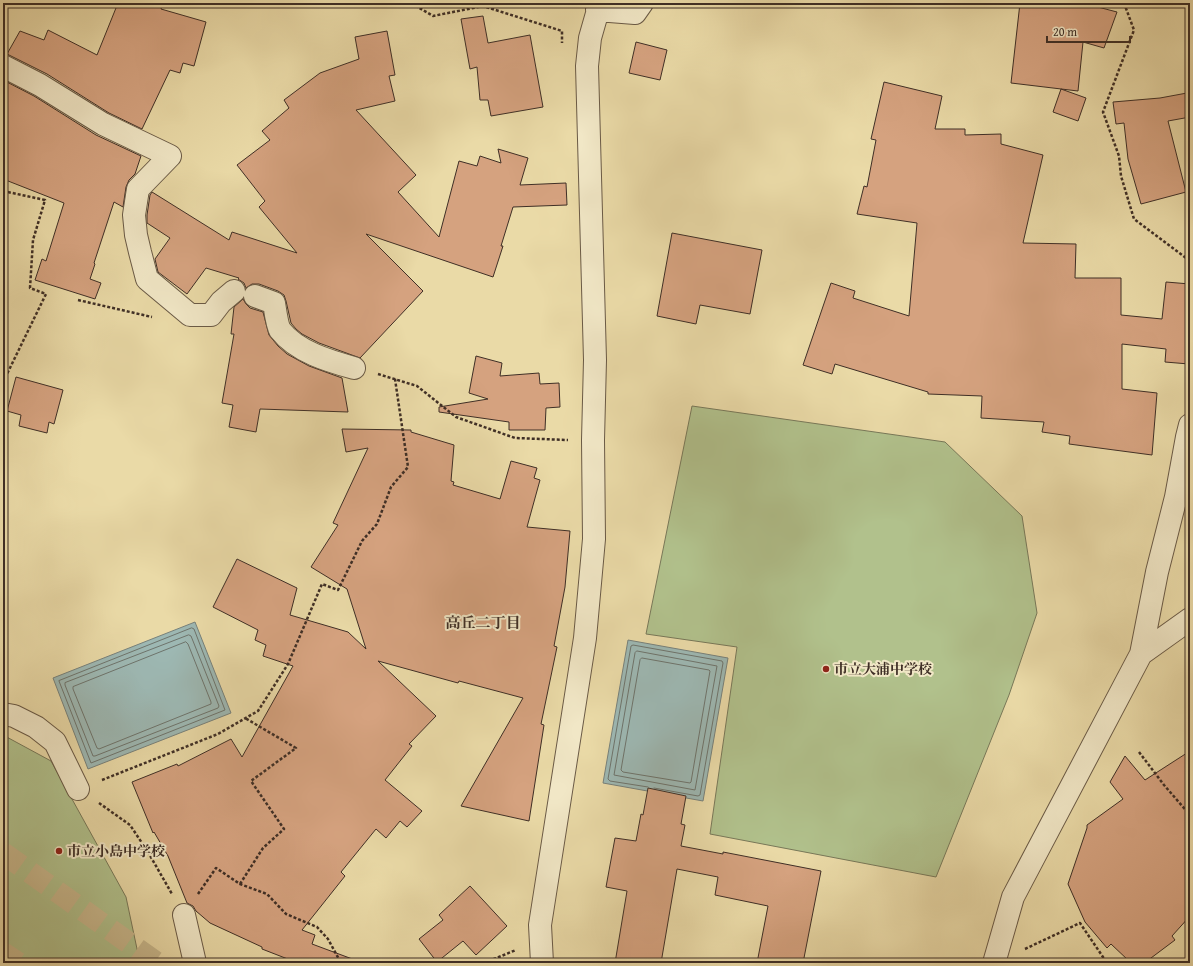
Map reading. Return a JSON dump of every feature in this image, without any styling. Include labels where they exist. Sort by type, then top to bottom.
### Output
[{"type":"street","points":[[542,963],[540,925],[585,638],[594,539],[595,360],[587,66],[590,38],[599,6],[635,13],[642,3]]},
{"type":"street","points":[[3,66],[40,85],[103,124],[170,156],[138,189],[134,216],[136,236],[147,278],[190,315],[211,315],[221,302],[234,291]]},
{"type":"street","points":[[256,296],[274,303],[279,329],[296,345],[330,361],[354,368]]},
{"type":"street","points":[[994,963],[1014,897],[1141,654],[1157,572],[1176,497],[1190,425]]},
{"type":"street","points":[[1141,654],[1190,619]]},
{"type":"street","points":[[3,714],[14,716],[36,727],[55,742],[78,789]]},
{"type":"street","points":[[184,915],[195,963]]},
{"type":"path","points":[[288,4],[296,3]]},
{"type":"path","points":[[411,3],[433,16],[483,6],[562,32],[562,45]]},
{"type":"path","points":[[1124,3],[1134,30],[1103,112],[1119,156],[1121,176],[1134,219],[1190,260]]},
{"type":"path","points":[[3,191],[44,200],[33,240],[30,288],[46,294],[7,374],[3,391]]},
{"type":"path","points":[[78,300],[154,318]]},
{"type":"path","points":[[78,789],[218,734],[258,711],[288,664],[322,584],[338,590],[362,541],[377,524],[391,487],[408,467],[395,379],[417,386],[456,417],[515,438],[594,440]]},
{"type":"path","points":[[240,884],[263,848],[284,830],[251,781],[296,748],[245,718]]},
{"type":"path","points":[[1139,752],[1164,785],[1190,815]]},
{"type":"path","points":[[78,789],[130,825],[148,852],[184,915],[216,868],[240,884],[267,894],[286,914],[317,927],[328,939],[341,963]]},
{"type":"path","points":[[1023,950],[1080,923],[1107,963]]},
{"type":"path","points":[[484,963],[541,940]]},
{"type":"green space","points":[[692,406],[945,442],[1022,516],[1037,613],[1009,695],[936,877],[710,834],[737,647],[646,634]]},
{"type":"green space","name":"市立小島中学校","points":[[3,735],[51,761],[126,897],[140,963],[3,963]]},
{"type":"water","points":[[195,622],[231,713],[88,769],[53,678]]},
{"type":"water","points":[[628,640],[728,658],[703,801],[603,783]]},
{"type":"building","points":[[118,3],[163,3],[161,9],[206,22],[194,66],[183,63],[180,73],[170,70],[142,129],[109,113],[47,74],[7,54],[20,31],[44,40],[48,30],[97,55]]},
{"type":"building","points":[[1020,3],[1075,3],[1117,12],[1104,48],[1083,42],[1078,91],[1011,83]]},
{"type":"building","points":[[483,16],[488,43],[530,35],[543,107],[491,116],[488,100],[480,100],[477,67],[470,69],[461,19]]},
{"type":"building","points":[[387,31],[395,75],[389,76],[395,101],[356,110],[416,175],[398,192],[439,237],[459,161],[477,166],[480,156],[501,163],[498,149],[528,158],[520,185],[566,183],[567,205],[513,207],[493,277],[366,234],[423,291],[360,358],[319,343],[302,334],[291,323],[284,295],[278,291],[259,284],[252,284],[246,288],[244,283],[238,279],[239,278],[206,268],[187,294],[158,272],[155,259],[170,238],[147,223],[150,195],[152,192],[229,240],[232,232],[297,253],[259,207],[265,201],[237,165],[270,140],[262,131],[289,108],[284,100],[320,73],[359,59],[355,37]]},
{"type":"building","points":[[636,42],[667,50],[660,80],[629,73]]},
{"type":"building","points":[[3,80],[34,96],[96,135],[141,156],[135,174],[129,180],[126,187],[123,207],[114,202],[94,263],[95,264],[90,279],[101,283],[95,299],[35,280],[42,259],[46,261],[64,203],[3,179]]},
{"type":"building","points":[[884,82],[942,96],[935,129],[965,129],[965,135],[1001,134],[1001,144],[1043,155],[1023,243],[1076,244],[1075,278],[1121,278],[1121,315],[1162,319],[1166,282],[1190,284],[1189,364],[1165,362],[1166,349],[1122,344],[1122,389],[1157,393],[1152,455],[1069,444],[1070,436],[1042,432],[1044,422],[981,418],[982,396],[928,394],[928,392],[835,364],[832,374],[803,365],[831,283],[855,291],[853,298],[909,316],[917,223],[857,214],[864,186],[867,187],[876,140],[871,139]]},
{"type":"building","points":[[1061,89],[1086,98],[1078,121],[1053,112]]},
{"type":"building","points":[[1187,93],[1190,117],[1168,121],[1186,192],[1141,204],[1128,159],[1124,123],[1116,124],[1113,102],[1160,98]]},
{"type":"building","points":[[672,233],[762,250],[750,314],[700,305],[696,324],[657,316]]},
{"type":"building","points":[[243,299],[250,308],[263,312],[269,335],[287,354],[309,366],[342,378],[348,412],[260,409],[256,432],[229,427],[233,405],[222,403],[234,334],[231,334],[234,307]]},
{"type":"building","points":[[476,356],[502,363],[500,376],[539,373],[540,384],[559,383],[560,407],[546,408],[545,430],[509,430],[509,422],[439,412],[439,407],[488,399],[469,393]]},
{"type":"building","points":[[16,377],[63,390],[54,424],[49,422],[47,433],[19,426],[21,415],[7,411]]},
{"type":"building","points":[[342,429],[411,430],[411,432],[454,445],[451,481],[454,482],[453,485],[500,499],[511,461],[537,468],[534,478],[540,480],[527,527],[570,531],[565,587],[554,646],[557,647],[541,724],[544,725],[529,821],[461,806],[523,698],[459,681],[458,683],[378,661],[436,716],[409,744],[412,746],[385,780],[422,811],[407,827],[400,821],[386,838],[376,829],[341,872],[345,876],[302,930],[315,935],[312,944],[355,960],[354,963],[298,963],[262,949],[262,947],[210,923],[196,911],[193,906],[187,903],[168,856],[154,832],[153,833],[132,782],[177,764],[178,766],[231,739],[242,757],[293,666],[263,656],[266,645],[255,640],[258,630],[213,607],[237,559],[297,588],[290,615],[348,632],[366,649],[347,589],[311,567],[338,525],[333,523],[368,448],[346,452]]},
{"type":"building","points":[[1190,751],[1190,916],[1172,936],[1175,940],[1147,961],[1129,961],[1111,944],[1107,948],[1085,922],[1068,884],[1087,825],[1123,799],[1110,782],[1125,756],[1145,780]]},
{"type":"building","points":[[648,788],[686,796],[681,824],[685,825],[681,846],[723,854],[723,852],[821,871],[803,963],[757,963],[768,906],[715,895],[718,877],[677,869],[661,963],[615,963],[627,891],[606,887],[615,838],[636,841]]},
{"type":"building","points":[[470,886],[507,926],[476,955],[463,941],[437,962],[419,939],[443,920],[439,915]]},
{"type":"tunnel","points":[[3,853],[157,963]]},
{"type":"tunnel","points":[[3,953],[18,963]]},
{"type":"place","name":"市立大浦中学校","points":[[826,669]]},
{"type":"place","name":"市立小島中学校","points":[[59,851]]},
{"type":"district","name":"高丘二丁目","points":[[483,623]]}]
